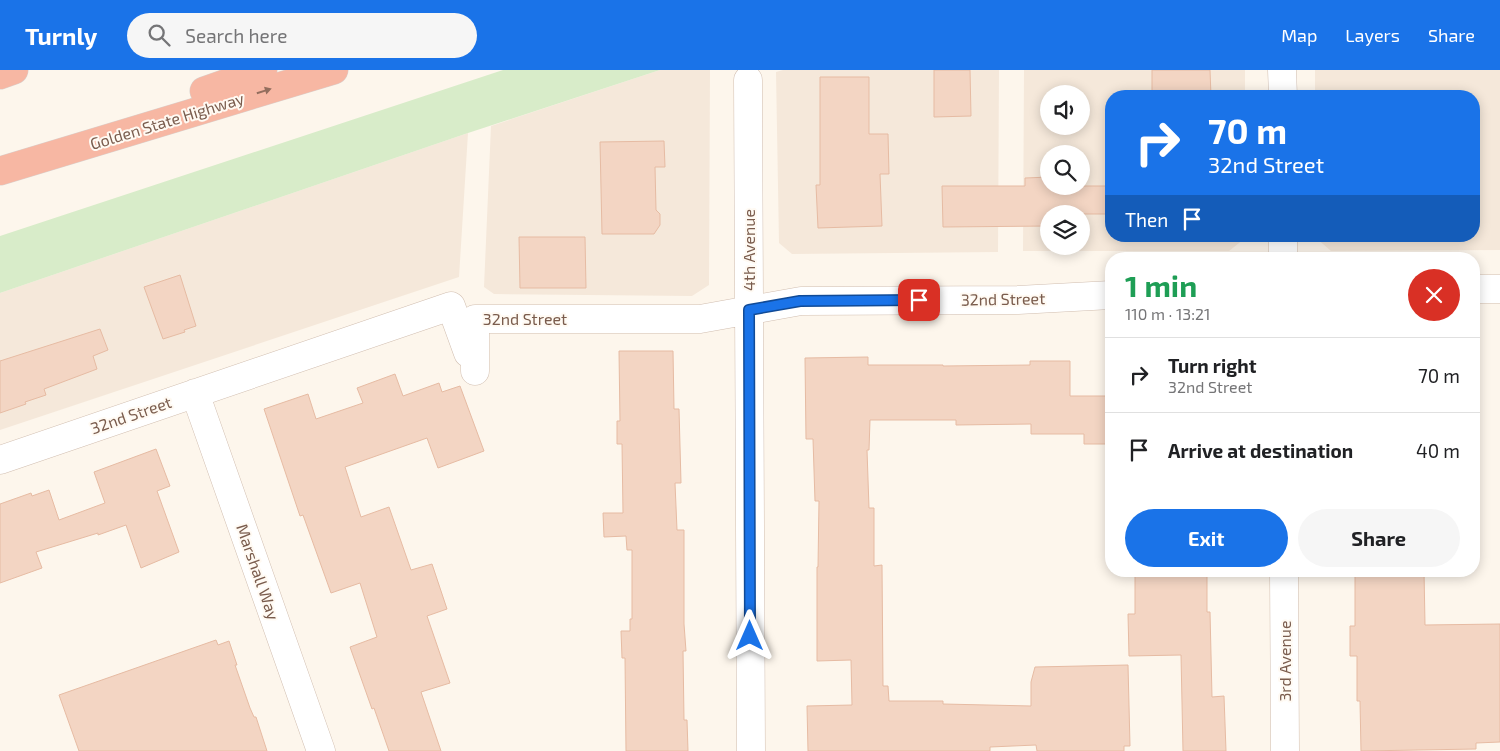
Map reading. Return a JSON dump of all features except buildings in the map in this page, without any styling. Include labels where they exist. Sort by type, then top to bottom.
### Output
[{"type":"highway","points":[[0,75],[14,70]]},
{"type":"highway","points":[[0,164],[263,70]]},
{"type":"highway","name":"Golden State Highway","points":[[0,171],[334,70]]},
{"type":"street","points":[[1282,70],[1282,90]]},
{"type":"street","name":"4th Avenue","points":[[748,80],[751,751]]},
{"type":"street","points":[[1480,288],[1500,289]]},
{"type":"street","name":"32nd Street","points":[[0,460],[451,306],[475,371],[474,319],[700,319],[800,301],[1018,300],[1105,295]]},
{"type":"street","name":"Marshall Way","points":[[195,393],[321,751]]},
{"type":"street","name":"3rd Avenue","points":[[1284,577],[1285,751]]},
{"type":"shaded area","points":[[660,70],[710,70],[709,285],[692,296],[494,294],[484,287],[491,126]]},
{"type":"shaded area","points":[[783,70],[999,70],[998,252],[792,254],[779,243],[776,72]]},
{"type":"shaded area","points":[[1024,70],[1245,70],[1245,90],[1105,90],[1105,242],[1240,242],[1229,251],[1090,251],[1090,205],[1040,205],[1040,251],[1023,251]]},
{"type":"shaded area","points":[[1315,70],[1500,70],[1500,250],[1331,251],[1321,242],[1480,242],[1480,90],[1315,90]]},
{"type":"shaded area","points":[[468,133],[459,277],[0,430],[0,293]]},
{"type":"green space","points":[[503,70],[660,70],[468,133],[0,293],[0,236]]},
{"type":"route","points":[[750,636],[749,310],[800,301],[919,300]]}]
